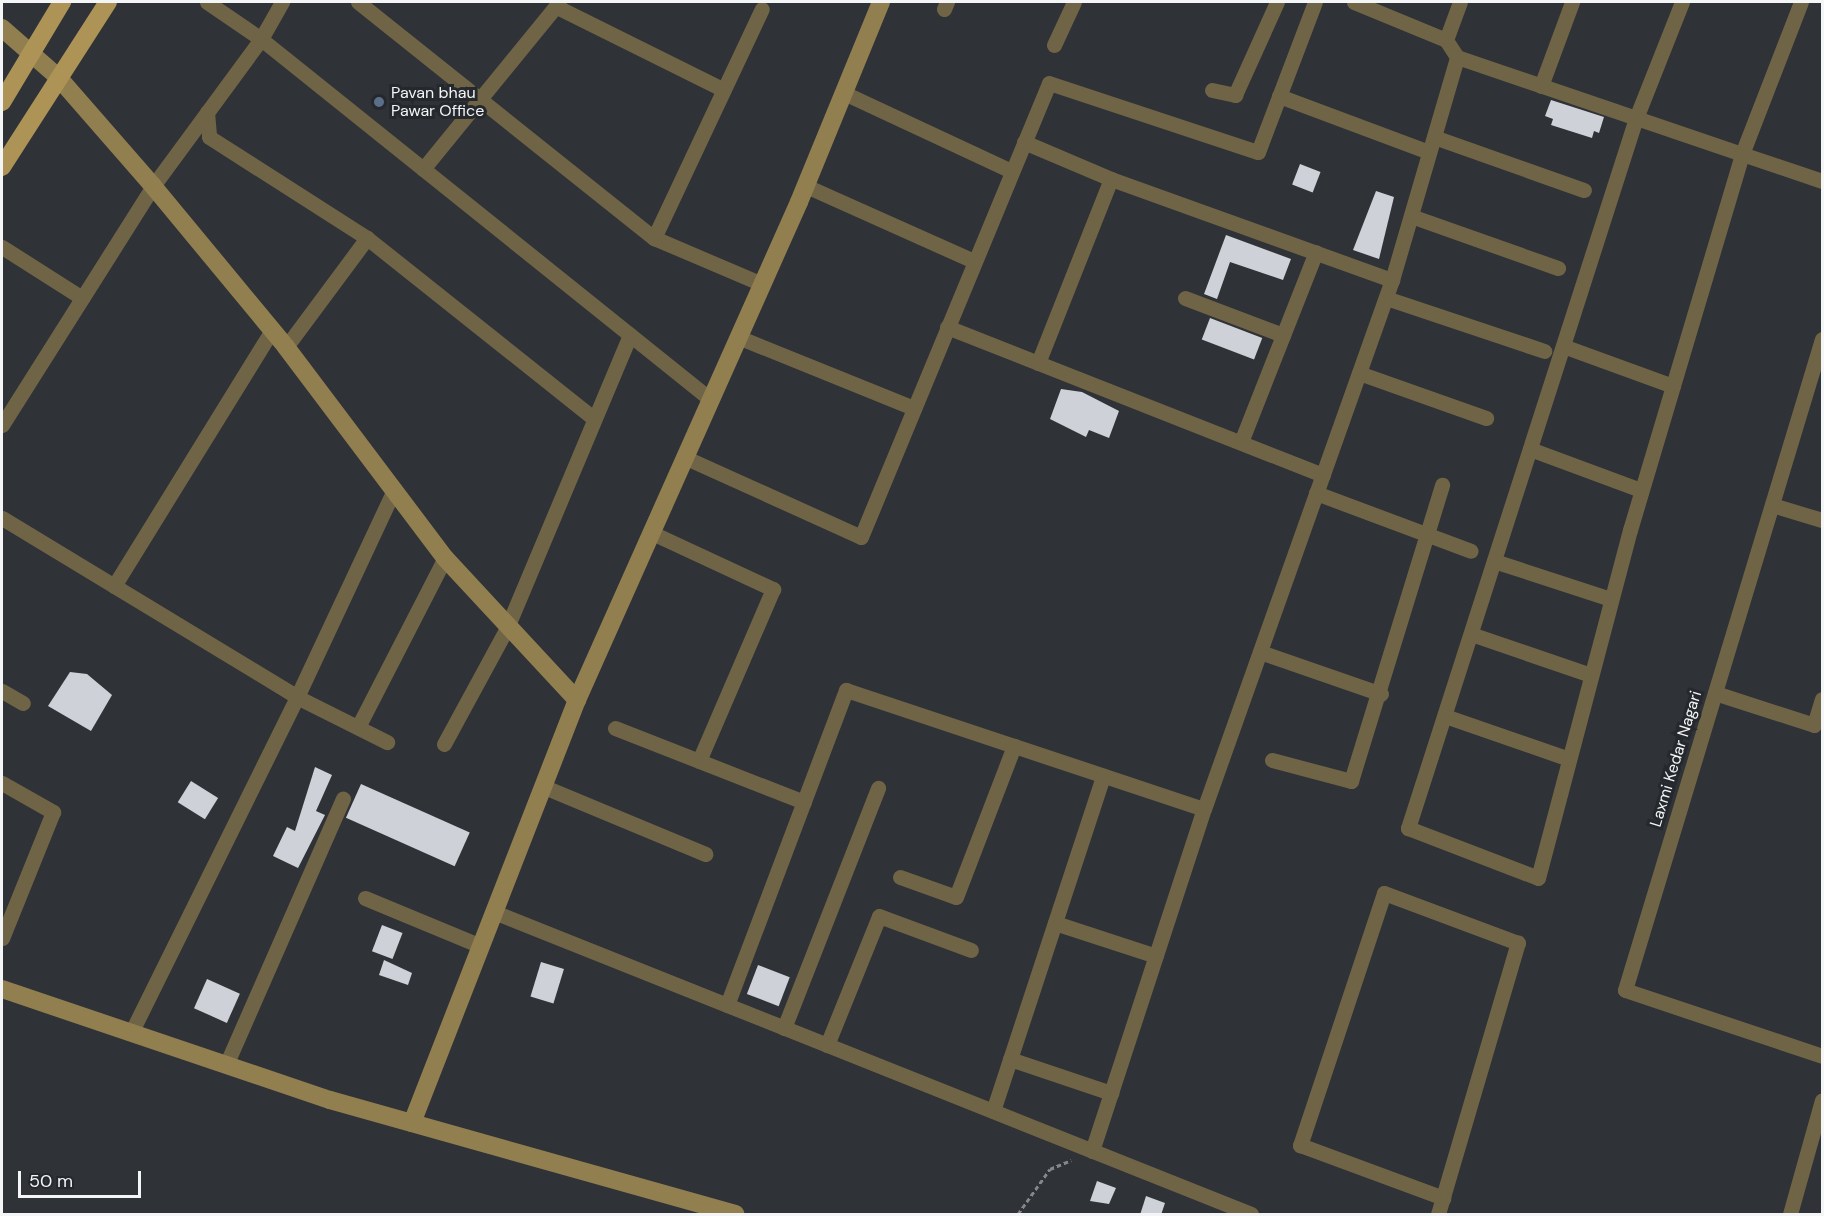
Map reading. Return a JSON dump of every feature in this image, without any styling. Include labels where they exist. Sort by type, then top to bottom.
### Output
[{"type":"main road","points":[[2,102],[62,2]]},
{"type":"main road","points":[[2,167],[108,2]]},
{"type":"street","points":[[207,2],[261,39],[710,399]]},
{"type":"street","points":[[2,425],[153,186],[261,39],[282,2]]},
{"type":"street","points":[[358,2],[480,102],[654,238],[762,284]]},
{"type":"street","points":[[412,1124],[577,700],[806,186],[881,2]]},
{"type":"street","points":[[1054,45],[1074,2]]},
{"type":"street","points":[[1212,90],[1235,95],[1277,2]]},
{"type":"street","points":[[684,457],[861,537],[1049,84],[1258,152],[1315,2]]},
{"type":"street","points":[[1354,2],[1446,40],[1457,57],[1822,181]]},
{"type":"street","points":[[1446,40],[1460,2]]},
{"type":"street","points":[[1541,86],[1572,2]]},
{"type":"street","points":[[1682,2],[1636,118],[1408,828],[1538,878],[1641,490],[1742,154],[1801,2]]},
{"type":"street","points":[[423,169],[558,4],[724,90]]},
{"type":"street","points":[[654,238],[724,90],[759,4]]},
{"type":"street","points":[[2,28],[30,55],[58,77],[153,186],[286,347],[393,492],[445,558],[506,630],[577,700]]},
{"type":"street","points":[[1092,1151],[1204,809],[1386,298],[1457,57]]},
{"type":"street","points":[[844,93],[1011,171]]},
{"type":"street","points":[[1279,96],[1429,152]]},
{"type":"street","points":[[207,112],[209,137],[367,238],[592,417]]},
{"type":"street","points":[[1434,137],[1584,190]]},
{"type":"street","points":[[1024,142],[1112,179],[1392,280]]},
{"type":"street","points":[[1038,363],[1112,179]]},
{"type":"street","points":[[806,186],[974,261]]},
{"type":"street","points":[[1411,216],[1558,268]]},
{"type":"street","points":[[286,347],[367,238]]},
{"type":"street","points":[[2,247],[82,298]]},
{"type":"street","points":[[1241,442],[1316,252]]},
{"type":"street","points":[[1185,298],[1283,335]]},
{"type":"street","points":[[1386,298],[1544,351]]},
{"type":"street","points":[[947,327],[1323,475]]},
{"type":"street","points":[[114,586],[272,330]]},
{"type":"street","points":[[444,744],[506,630],[592,417],[630,334]]},
{"type":"street","points":[[738,337],[914,408]]},
{"type":"street","name":"Laxmi Kedar Nagari","points":[[1822,339],[1625,990],[1822,1056]]},
{"type":"street","points":[[1563,346],[1673,386]]},
{"type":"street","points":[[1359,373],[1485,418]]},
{"type":"street","points":[[1530,449],[1641,490]]},
{"type":"street","points":[[1272,760],[1351,781],[1381,694],[1442,485]]},
{"type":"street","points":[[131,1033],[297,697],[393,492]]},
{"type":"street","points":[[1316,493],[1429,532],[1471,551]]},
{"type":"street","points":[[1772,505],[1822,520]]},
{"type":"street","points":[[2,518],[297,697],[387,742]]},
{"type":"street","points":[[650,532],[773,589],[699,761]]},
{"type":"street","points":[[358,727],[445,558]]},
{"type":"street","points":[[1494,561],[1611,599]]},
{"type":"street","points":[[1471,634],[1591,675]]},
{"type":"street","points":[[1260,652],[1381,694]]},
{"type":"street","points":[[727,1005],[846,690],[1204,809]]},
{"type":"street","points":[[2,691],[23,704]]},
{"type":"street","points":[[1715,693],[1814,725],[1822,699]]},
{"type":"street","points":[[1444,716],[1569,759]]},
{"type":"street","points":[[615,728],[804,802]]},
{"type":"street","points":[[900,877],[956,897],[1014,746]]},
{"type":"street","points":[[993,1111],[1103,776]]},
{"type":"street","points":[[2,783],[53,812],[2,938]]},
{"type":"street","points":[[542,786],[705,854]]},
{"type":"street","points":[[784,1028],[878,788]]},
{"type":"street","points":[[226,1065],[343,799]]},
{"type":"street","points":[[1438,1215],[1443,1198],[1518,943],[1384,893],[1300,1145],[1443,1198]]},
{"type":"street","points":[[365,898],[481,946]]},
{"type":"street","points":[[494,912],[1251,1215]]},
{"type":"street","points":[[827,1045],[879,916],[972,950]]},
{"type":"street","points":[[1055,923],[1156,956]]},
{"type":"street","points":[[2,989],[226,1065],[412,1124],[735,1215]]},
{"type":"street","points":[[1010,1059],[1111,1093]]},
{"type":"street","points":[[1790,1215],[1819,1125],[1822,1100]]},
{"type":"path","points":[[1018,1215],[1050,1169],[1092,1151]]},
{"type":"building","points":[[1551,100],[1604,117],[1599,133],[1594,131],[1592,138],[1551,125],[1553,119],[1545,116]]},
{"type":"building","points":[[1300,164],[1321,172],[1313,192],[1292,185]]},
{"type":"building","points":[[1376,191],[1394,197],[1379,259],[1353,250]]},
{"type":"building","points":[[1226,235],[1291,259],[1283,280],[1230,262],[1217,299],[1204,294]]},
{"type":"building","points":[[1210,318],[1262,338],[1254,360],[1202,339]]},
{"type":"building","points":[[1061,389],[1082,392],[1119,411],[1109,438],[1089,430],[1086,437],[1050,419]]},
{"type":"building","points":[[70,672],[87,674],[112,695],[91,731],[48,706]]},
{"type":"building","points":[[315,767],[332,775],[316,811],[325,815],[298,868],[273,856],[287,827],[295,831]]},
{"type":"building","points":[[191,781],[218,798],[205,819],[178,802]]},
{"type":"building","points":[[361,784],[470,832],[455,866],[346,818]]},
{"type":"building","points":[[382,925],[403,933],[393,959],[372,951]]},
{"type":"building","points":[[384,960],[412,973],[408,985],[379,975]]},
{"type":"building","points":[[541,962],[564,969],[553,1003],[530,996]]},
{"type":"building","points":[[758,965],[790,977],[779,1006],[747,994]]},
{"type":"building","points":[[207,979],[240,994],[227,1023],[194,1008]]},
{"type":"building","points":[[1097,1181],[1116,1188],[1109,1204],[1090,1201]]},
{"type":"building","points":[[1146,1196],[1165,1203],[1161,1215],[1140,1215]]},
{"type":"place","name":"Pavan bhau Pawar Office","points":[[379,102]]}]
